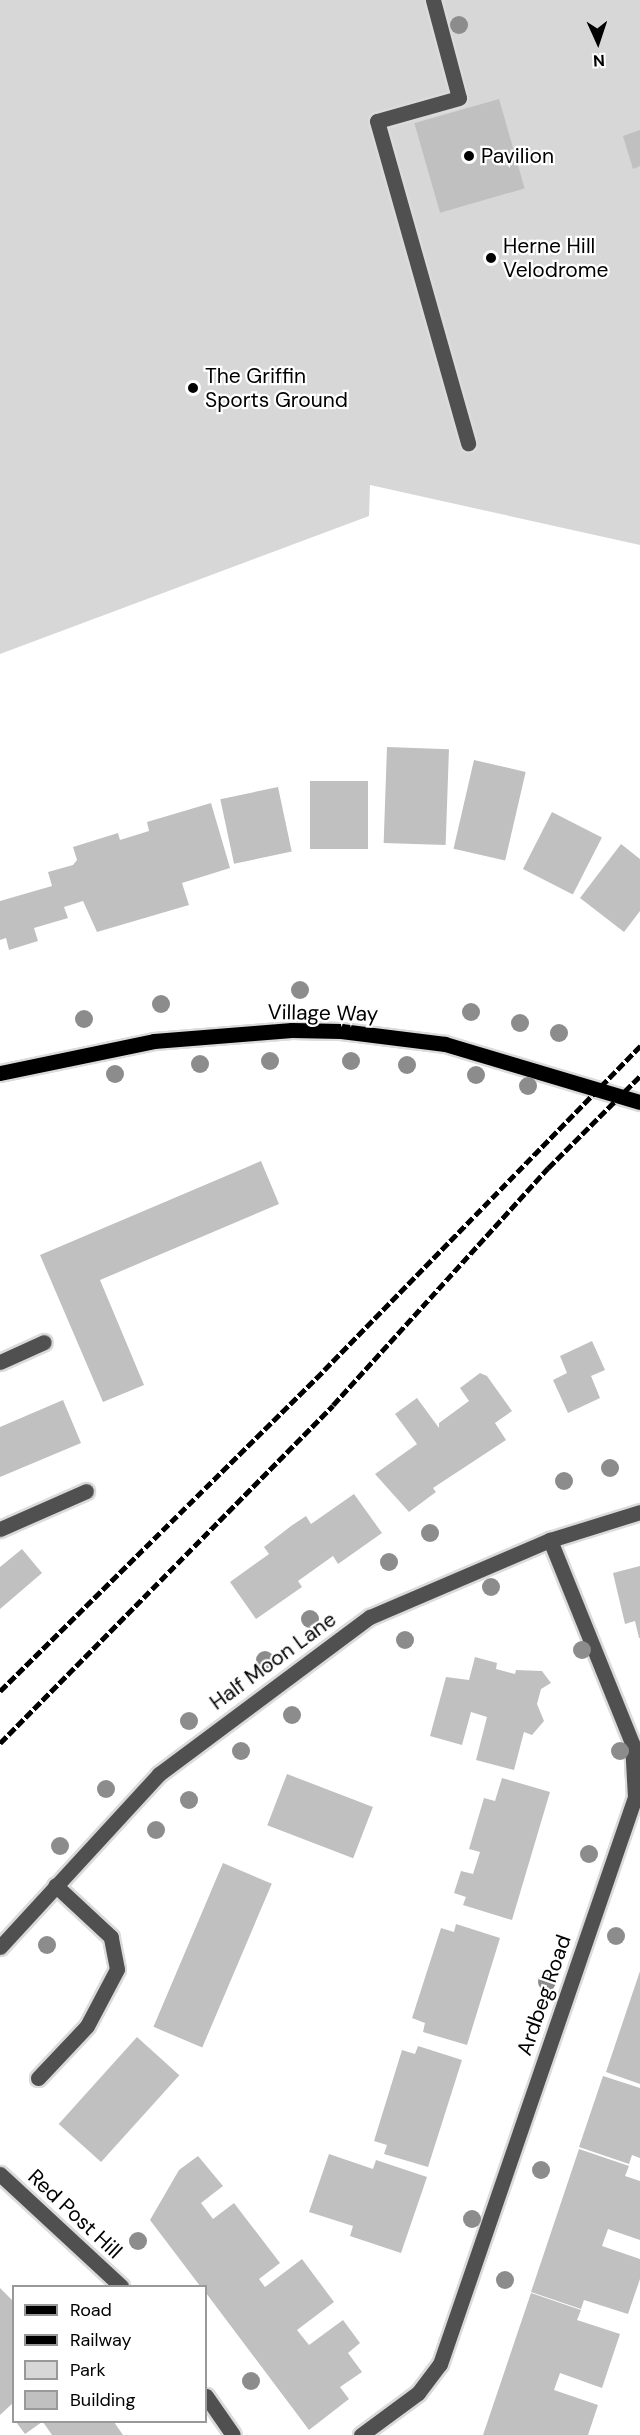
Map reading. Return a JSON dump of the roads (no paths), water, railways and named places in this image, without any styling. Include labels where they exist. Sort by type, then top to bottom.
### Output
[{"type":"main road","name":"Village Way","points":[[0,1073],[154,1041],[292,1030],[341,1031],[455,1046],[640,1102]]},
{"type":"street","points":[[433,0],[459,98],[377,121],[468,443]]},
{"type":"street","points":[[0,1362],[44,1342]]},
{"type":"street","points":[[0,1529],[86,1491]]},
{"type":"street","name":"Half Moon Lane","points":[[0,1947],[55,1884],[167,1767],[370,1617],[550,1540],[640,1512]]},
{"type":"street","name":"Ardbeg Road","points":[[361,2435],[418,2393],[440,2364],[634,1797],[632,1743],[550,1540]]},
{"type":"street","points":[[38,2078],[87,2026],[117,1969],[111,1937],[55,1884]]},
{"type":"street","name":"Red Post Hill","points":[[0,2174],[120,2285]]},
{"type":"street","points":[[207,2397],[233,2435]]},
{"type":"railway","points":[[0,1691],[324,1370],[640,1046]]},
{"type":"railway","points":[[0,1743],[333,1405],[548,1168],[640,1076]]},
{"type":"place","name":"Pavilion","points":[[469,156]]},
{"type":"place","name":"Herne Hill Velodrome","points":[[491,258]]},
{"type":"place","name":"The Griffin Sports Ground","points":[[193,388]]}]
